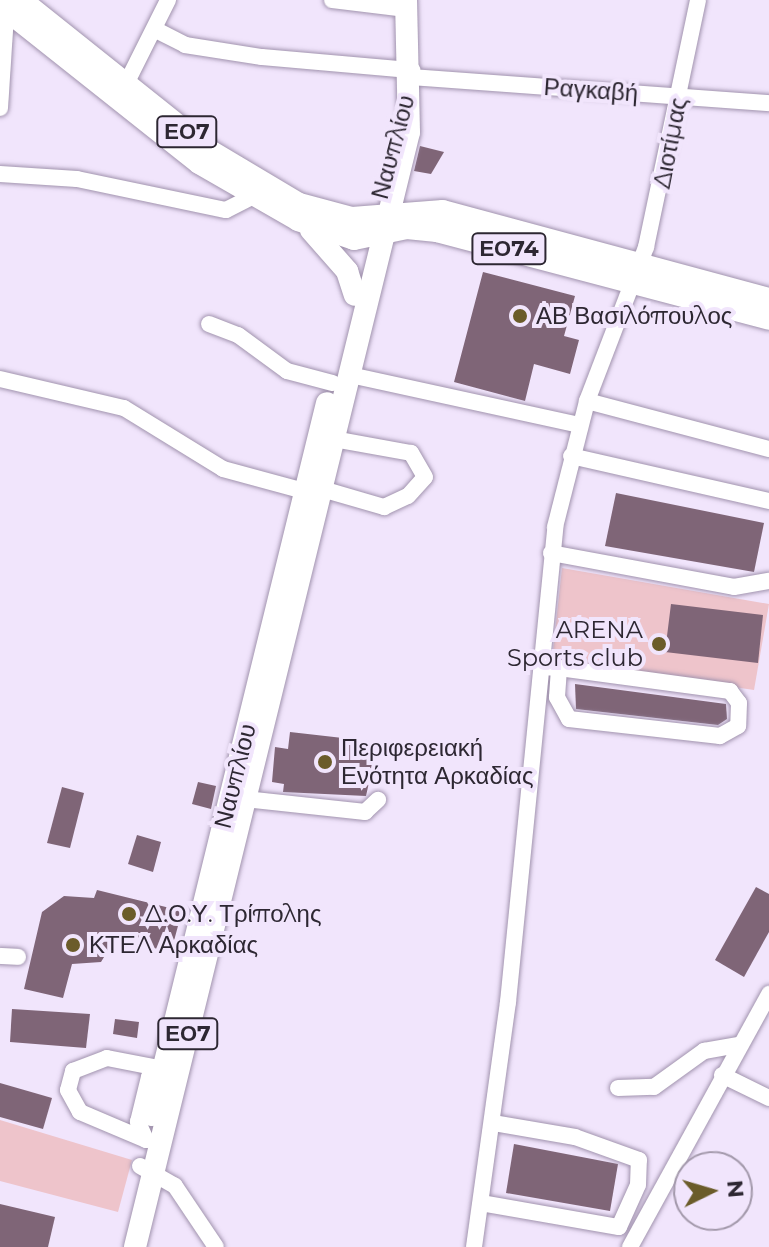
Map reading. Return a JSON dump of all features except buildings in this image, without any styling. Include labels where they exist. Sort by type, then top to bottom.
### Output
[{"type":"main road","points":[[406,2],[412,73]]},
{"type":"main road","name":"ΕΟ7","points":[[9,4],[127,82],[276,193],[329,214],[380,224]]},
{"type":"main road","name":"ΕΟ7","points":[[9,4],[251,197],[298,220],[349,238],[380,224]]},
{"type":"main road","name":"Ναυπλίου","points":[[135,1247],[147,1168],[146,1140],[281,587],[313,490],[334,439],[355,295],[404,156],[412,73]]},
{"type":"main road","name":"Ναυπλίου","points":[[119,1247],[147,1168],[245,799],[313,490],[380,224],[412,73]]},
{"type":"main road","points":[[404,156],[418,198],[443,211]]},
{"type":"main road","name":"ΕΟ74","points":[[380,224],[443,211],[769,319]]},
{"type":"main road","name":"ΕΟ7","points":[[298,220],[338,257],[355,295]]},
{"type":"main road","name":"ΕΟ74","points":[[380,224],[430,229],[769,299]]},
{"type":"street","points":[[127,82],[156,30],[168,0]]},
{"type":"street","points":[[332,0],[406,2]]},
{"type":"street","name":"Διοτίμας","points":[[474,1247],[494,1123],[551,553],[571,456],[587,401],[637,274],[679,97],[698,0]]},
{"type":"street","points":[[0,108],[9,4]]},
{"type":"street","name":"Ραγκαβή","points":[[156,30],[185,45],[262,57],[769,103]]},
{"type":"street","points":[[0,174],[63,177],[226,210],[251,197]]},
{"type":"street","points":[[209,324],[295,375],[341,379],[580,425]]},
{"type":"street","points":[[0,379],[124,408],[223,469],[384,507],[408,496],[425,477],[411,453],[334,439]]},
{"type":"street","points":[[587,401],[769,449]]},
{"type":"street","points":[[571,456],[769,501]]},
{"type":"street","points":[[551,553],[734,587],[769,581]]},
{"type":"street","points":[[542,667],[559,668],[730,691],[739,703],[738,726],[720,736],[569,719],[557,697],[559,668]]},
{"type":"street","points":[[245,799],[365,812],[378,800]]},
{"type":"street","points":[[0,956],[18,957]]},
{"type":"street","points":[[630,1247],[738,1045],[769,994]]},
{"type":"street","points":[[618,1088],[654,1087],[704,1051],[738,1045]]},
{"type":"street","points":[[146,1140],[80,1112],[68,1090],[73,1071],[107,1058],[163,1069]]},
{"type":"street","points":[[722,1075],[769,1098]]},
{"type":"street","points":[[481,1203],[619,1227],[638,1185],[639,1160],[575,1137],[494,1123]]},
{"type":"street","points":[[147,1168],[175,1186],[216,1247]]},
{"type":"shaded area","name":"ARENA Sports club","points":[[562,568],[769,604],[754,690],[552,660]]},
{"type":"shaded area","points":[[0,1120],[132,1160],[118,1212],[0,1181]]},
{"type":"place","name":"ΑΒ Βασιλόπουλος","points":[[520,316]]},
{"type":"place","name":"ARENA Sports club","points":[[659,644]]},
{"type":"place","name":"Περιφερειακή Ενότητα Αρκαδίας","points":[[325,762]]},
{"type":"place","name":"Δ.Ο.Υ. Τρίπολης","points":[[129,914]]},
{"type":"place","name":"ΚΤΕΛ Αρκαδίας","points":[[73,945]]}]
